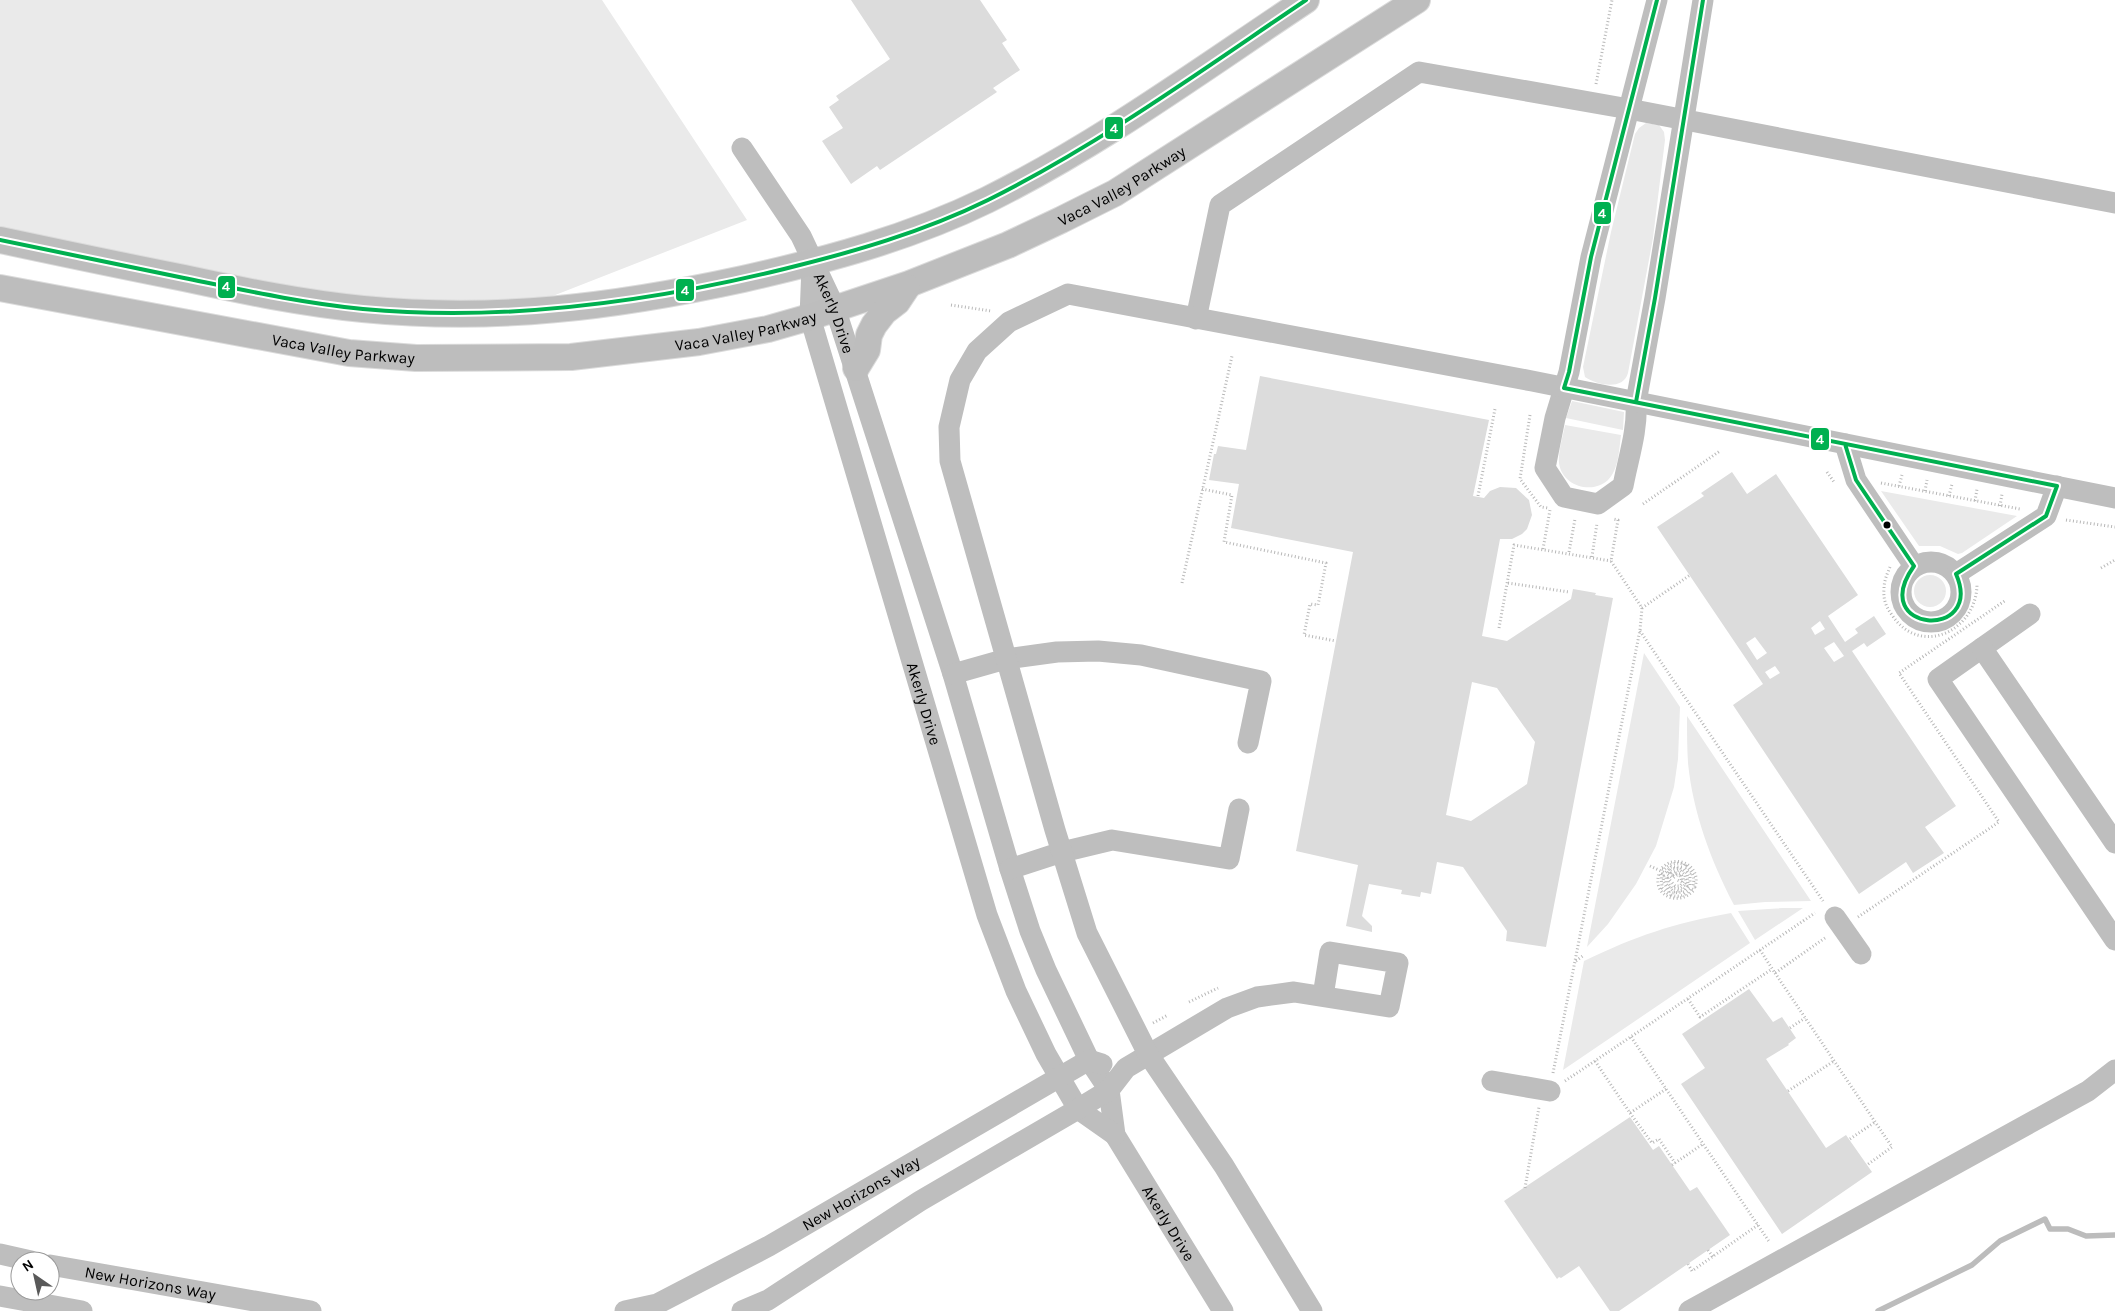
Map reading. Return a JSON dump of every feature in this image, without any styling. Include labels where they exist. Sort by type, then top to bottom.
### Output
[{"type":"main road","points":[[0,240],[287,300],[363,309],[430,314],[504,314],[575,309],[689,291],[812,264],[926,228],[986,200],[1096,140],[1306,0]]},
{"type":"main road","name":"Vaca Valley Parkway","points":[[0,288],[349,352],[416,358],[580,356],[699,342],[768,329],[909,284],[1008,245],[1115,193],[1417,0]]},
{"type":"main road","points":[[856,368],[867,350],[869,335],[874,325],[884,312],[898,302],[909,284]]},
{"type":"street","points":[[1657,0],[1591,257],[1569,372],[1555,418],[1545,468],[1564,497],[1598,504],[1623,486],[1636,420],[1636,402],[1655,298],[1703,0]]},
{"type":"street","points":[[1196,319],[1220,205],[1419,72],[1629,109],[2115,203]]},
{"type":"street","points":[[742,148],[801,236],[812,264]]},
{"type":"street","name":"Akerly Drive","points":[[812,264],[835,308],[856,368],[953,674],[1030,931],[1046,970],[1089,1060],[1108,1090],[1115,1135],[1223,1311]]},
{"type":"street","name":"Akerly Drive","points":[[812,264],[810,317],[987,915],[1016,991],[1046,1054],[1078,1109],[1115,1135]]},
{"type":"street","points":[[1312,1311],[1224,1166],[1148,1054],[1087,933],[950,461],[949,427],[960,380],[977,351],[1009,322],[1068,294],[1636,402],[2115,498]]},
{"type":"street","points":[[1845,444],[1856,480],[1914,566]]},
{"type":"street","points":[[1956,574],[2046,516],[2057,486]]},
{"type":"street","points":[[1929,561],[1937,561],[1956,574],[1961,594],[1959,604],[1945,619],[1925,622],[1907,612],[1901,598],[1901,582],[1906,573],[1914,566],[1929,561]]},
{"type":"street","points":[[2030,614],[1938,679],[2115,940]]},
{"type":"street","points":[[1982,648],[2115,843]]},
{"type":"street","points":[[953,674],[1006,659],[1057,652],[1098,651],[1141,654],[1261,681],[1248,743]]},
{"type":"street","points":[[1010,868],[1062,852],[1112,840],[1229,859],[1238,809]]},
{"type":"street","points":[[1834,917],[1860,954]]},
{"type":"street","points":[[742,1311],[768,1300],[920,1201],[1078,1109],[1108,1090],[1124,1069],[1227,1008],[1257,997],[1294,992],[1323,996]]},
{"type":"street","points":[[1089,1060],[1124,1069]]},
{"type":"street","name":"New Horizons Way","points":[[625,1311],[657,1304],[769,1246],[1089,1060]]},
{"type":"street","points":[[1689,1311],[2088,1092],[2115,1070]]},
{"type":"street","points":[[1492,1081],[1546,1090]]},
{"type":"street","name":"New Horizons Way","points":[[60,1267],[311,1311]]},
{"type":"street","points":[[0,1296],[82,1311]]},
{"type":"path","points":[[1595,90],[1612,0]]},
{"type":"path","points":[[951,305],[993,311]]},
{"type":"path","points":[[1182,583],[1232,356]]},
{"type":"path","points":[[1478,496],[1495,409]]},
{"type":"path","points":[[1643,504],[1720,451]]},
{"type":"path","points":[[1878,482],[2024,510]]},
{"type":"path","points":[[1202,489],[1232,495],[1224,542],[1326,563],[1318,604],[1310,604],[1304,635],[1336,641]]},
{"type":"path","points":[[1544,549],[1550,508]]},
{"type":"path","points":[[1569,552],[1576,512]]},
{"type":"path","points":[[1592,557],[1598,516]]},
{"type":"path","points":[[2113,526],[2115,519]]},
{"type":"path","points":[[1525,1188],[1575,962],[1640,630],[1642,608],[1611,561],[1618,520]]},
{"type":"path","points":[[1499,628],[1514,545],[1569,552],[1611,561]]},
{"type":"path","points":[[2101,568],[2115,560]]},
{"type":"path","points":[[1642,608],[1690,575]]},
{"type":"path","points":[[1508,584],[1569,592]]},
{"type":"path","points":[[1546,1090],[1595,1061],[1760,950],[1834,917],[1999,822],[1899,673],[2006,600]]},
{"type":"path","points":[[1640,630],[1834,917]]},
{"type":"path","points":[[1650,866],[1665,873],[1671,867],[1682,867],[1684,864],[1673,864],[1664,870],[1662,868],[1666,864],[1683,861],[1694,870],[1695,887],[1693,886],[1694,876],[1686,866],[1685,868],[1691,878],[1690,886],[1684,892],[1672,893],[1671,895],[1680,896],[1688,893],[1691,888],[1694,890],[1682,899],[1670,898],[1663,893],[1659,886],[1659,874],[1662,874],[1660,880],[1662,888],[1668,894],[1670,892],[1663,881],[1664,876],[1666,877],[1666,884],[1674,892],[1683,890],[1687,886],[1685,885],[1679,889],[1672,888],[1668,883],[1668,878],[1674,886],[1680,886],[1684,881],[1681,874],[1675,873],[1673,875],[1671,873],[1673,871],[1680,870],[1685,875],[1686,883],[1688,884],[1689,881],[1687,873],[1680,868],[1671,869],[1666,874],[1673,878],[1677,875],[1680,876],[1682,882],[1677,880]]},
{"type":"path","points":[[1775,973],[1834,917]]},
{"type":"path","points":[[1760,950],[1892,1148],[1867,1165]]},
{"type":"path","points":[[1575,962],[1584,955]]},
{"type":"path","points":[[1688,999],[1700,1017],[1772,969]]},
{"type":"path","points":[[1146,1027],[1168,1015]]},
{"type":"path","points":[[1790,1028],[1805,1018]]},
{"type":"path","points":[[1631,1037],[1774,1248]]},
{"type":"path","points":[[1595,1061],[1652,1143],[1659,1139],[1674,1164],[1703,1144]]},
{"type":"path","points":[[1788,1091],[1834,1061]]},
{"type":"path","points":[[1630,1113],[1666,1089]]},
{"type":"path","points":[[1850,1139],[1875,1122]]},
{"type":"path","points":[[1688,1264],[1692,1271],[1758,1226]]},
{"type":"path","points":[[1708,1250],[1713,1256]]},
{"type":"shaded area","points":[[0,0],[602,0],[747,220],[504,315],[287,300],[0,240]]},
{"type":"shaded area","points":[[1646,123],[1659,125],[1664,132],[1665,140],[1653,238],[1628,373],[1621,382],[1609,385],[1585,377],[1583,367],[1611,232],[1635,134]]},
{"type":"shaded area","points":[[1572,401],[1624,412],[1623,430],[1566,418]]},
{"type":"shaded area","points":[[1565,425],[1621,435],[1619,452],[1612,475],[1601,485],[1594,487],[1579,486],[1561,471],[1559,459]]},
{"type":"shaded area","points":[[1881,491],[2017,516],[1958,554],[1940,546],[1919,546]]},
{"type":"shaded area","points":[[1930,575],[1942,579],[1946,591],[1942,603],[1930,607],[1918,603],[1914,591],[1918,579]]},
{"type":"shaded area","points":[[1644,653],[1680,707],[1678,759],[1674,787],[1656,846],[1636,884],[1608,924],[1587,947]]},
{"type":"shaded area","points":[[1687,716],[1811,901],[1734,905],[1704,836],[1694,800],[1688,763]]},
{"type":"shaded area","points":[[1803,908],[1755,940],[1738,911]]},
{"type":"shaded area","points":[[1731,913],[1750,943],[1563,1070],[1584,961],[1656,931],[1691,921]]},
{"type":"building","points":[[851,0],[980,0],[1007,40],[1002,43],[1020,70],[993,88],[997,92],[880,170],[877,166],[851,184],[822,141],[843,128],[829,107],[839,100],[836,96],[890,59]]},
{"type":"building","points":[[1260,376],[1489,420],[1473,496],[1484,498],[1490,491],[1500,487],[1516,488],[1529,500],[1532,515],[1527,529],[1522,534],[1512,539],[1500,539],[1482,636],[1507,641],[1571,599],[1573,589],[1613,598],[1546,947],[1506,941],[1507,931],[1463,867],[1437,862],[1431,894],[1421,892],[1420,897],[1401,894],[1402,890],[1369,884],[1362,916],[1372,926],[1372,932],[1346,926],[1358,865],[1296,851],[1353,552],[1231,528],[1239,484],[1209,480],[1214,454],[1216,454],[1218,446],[1246,450]],"holes":[[[1472,682],[1497,688],[1535,742],[1527,784],[1471,821],[1446,815]]]},
{"type":"building","points":[[1732,472],[1747,494],[1776,474],[1858,595],[1828,616],[1845,642],[1858,633],[1855,629],[1874,616],[1886,634],[1867,647],[1864,643],[1852,651],[1956,806],[1925,827],[1944,853],[1913,873],[1906,862],[1859,894],[1733,705],[1763,684],[1657,527],[1704,496],[1701,493]],"holes":[[[1820,621],[1825,629],[1815,635],[1811,628]],[[1755,637],[1767,653],[1757,660],[1746,643]],[[1834,642],[1844,656],[1834,662],[1824,648]],[[1775,666],[1780,673],[1770,679],[1765,672]]]},
{"type":"building","points":[[1749,989],[1773,1022],[1782,1017],[1796,1038],[1789,1045],[1766,1059],[1826,1148],[1846,1135],[1872,1172],[1782,1234],[1681,1084],[1705,1068],[1682,1034]]},
{"type":"building","points":[[1630,1117],[1653,1150],[1659,1146],[1690,1191],[1697,1187],[1730,1235],[1619,1311],[1610,1311],[1579,1266],[1557,1279],[1504,1201]]},
{"type":"waterway","points":[[1878,1311],[1972,1265],[2000,1241],[2045,1219],[2050,1229],[2068,1229],[2086,1236],[2115,1235]]},
{"type":"transit line","name":"4","points":[[0,240],[273,296],[363,309],[469,313],[522,311],[575,307],[680,291],[732,281],[836,256],[938,222],[988,200],[1030,178],[1110,131],[1306,0]]},
{"type":"transit line","name":"4","points":[[1657,0],[1591,257],[1569,372],[1564,388],[2057,486],[2046,516],[1956,574],[1961,596],[1955,610],[1943,619],[1928,620],[1914,616],[1904,605],[1903,588],[1914,566],[1856,480],[1845,444]]},
{"type":"transit line","name":"4","points":[[1636,402],[1655,298],[1703,0]]}]
